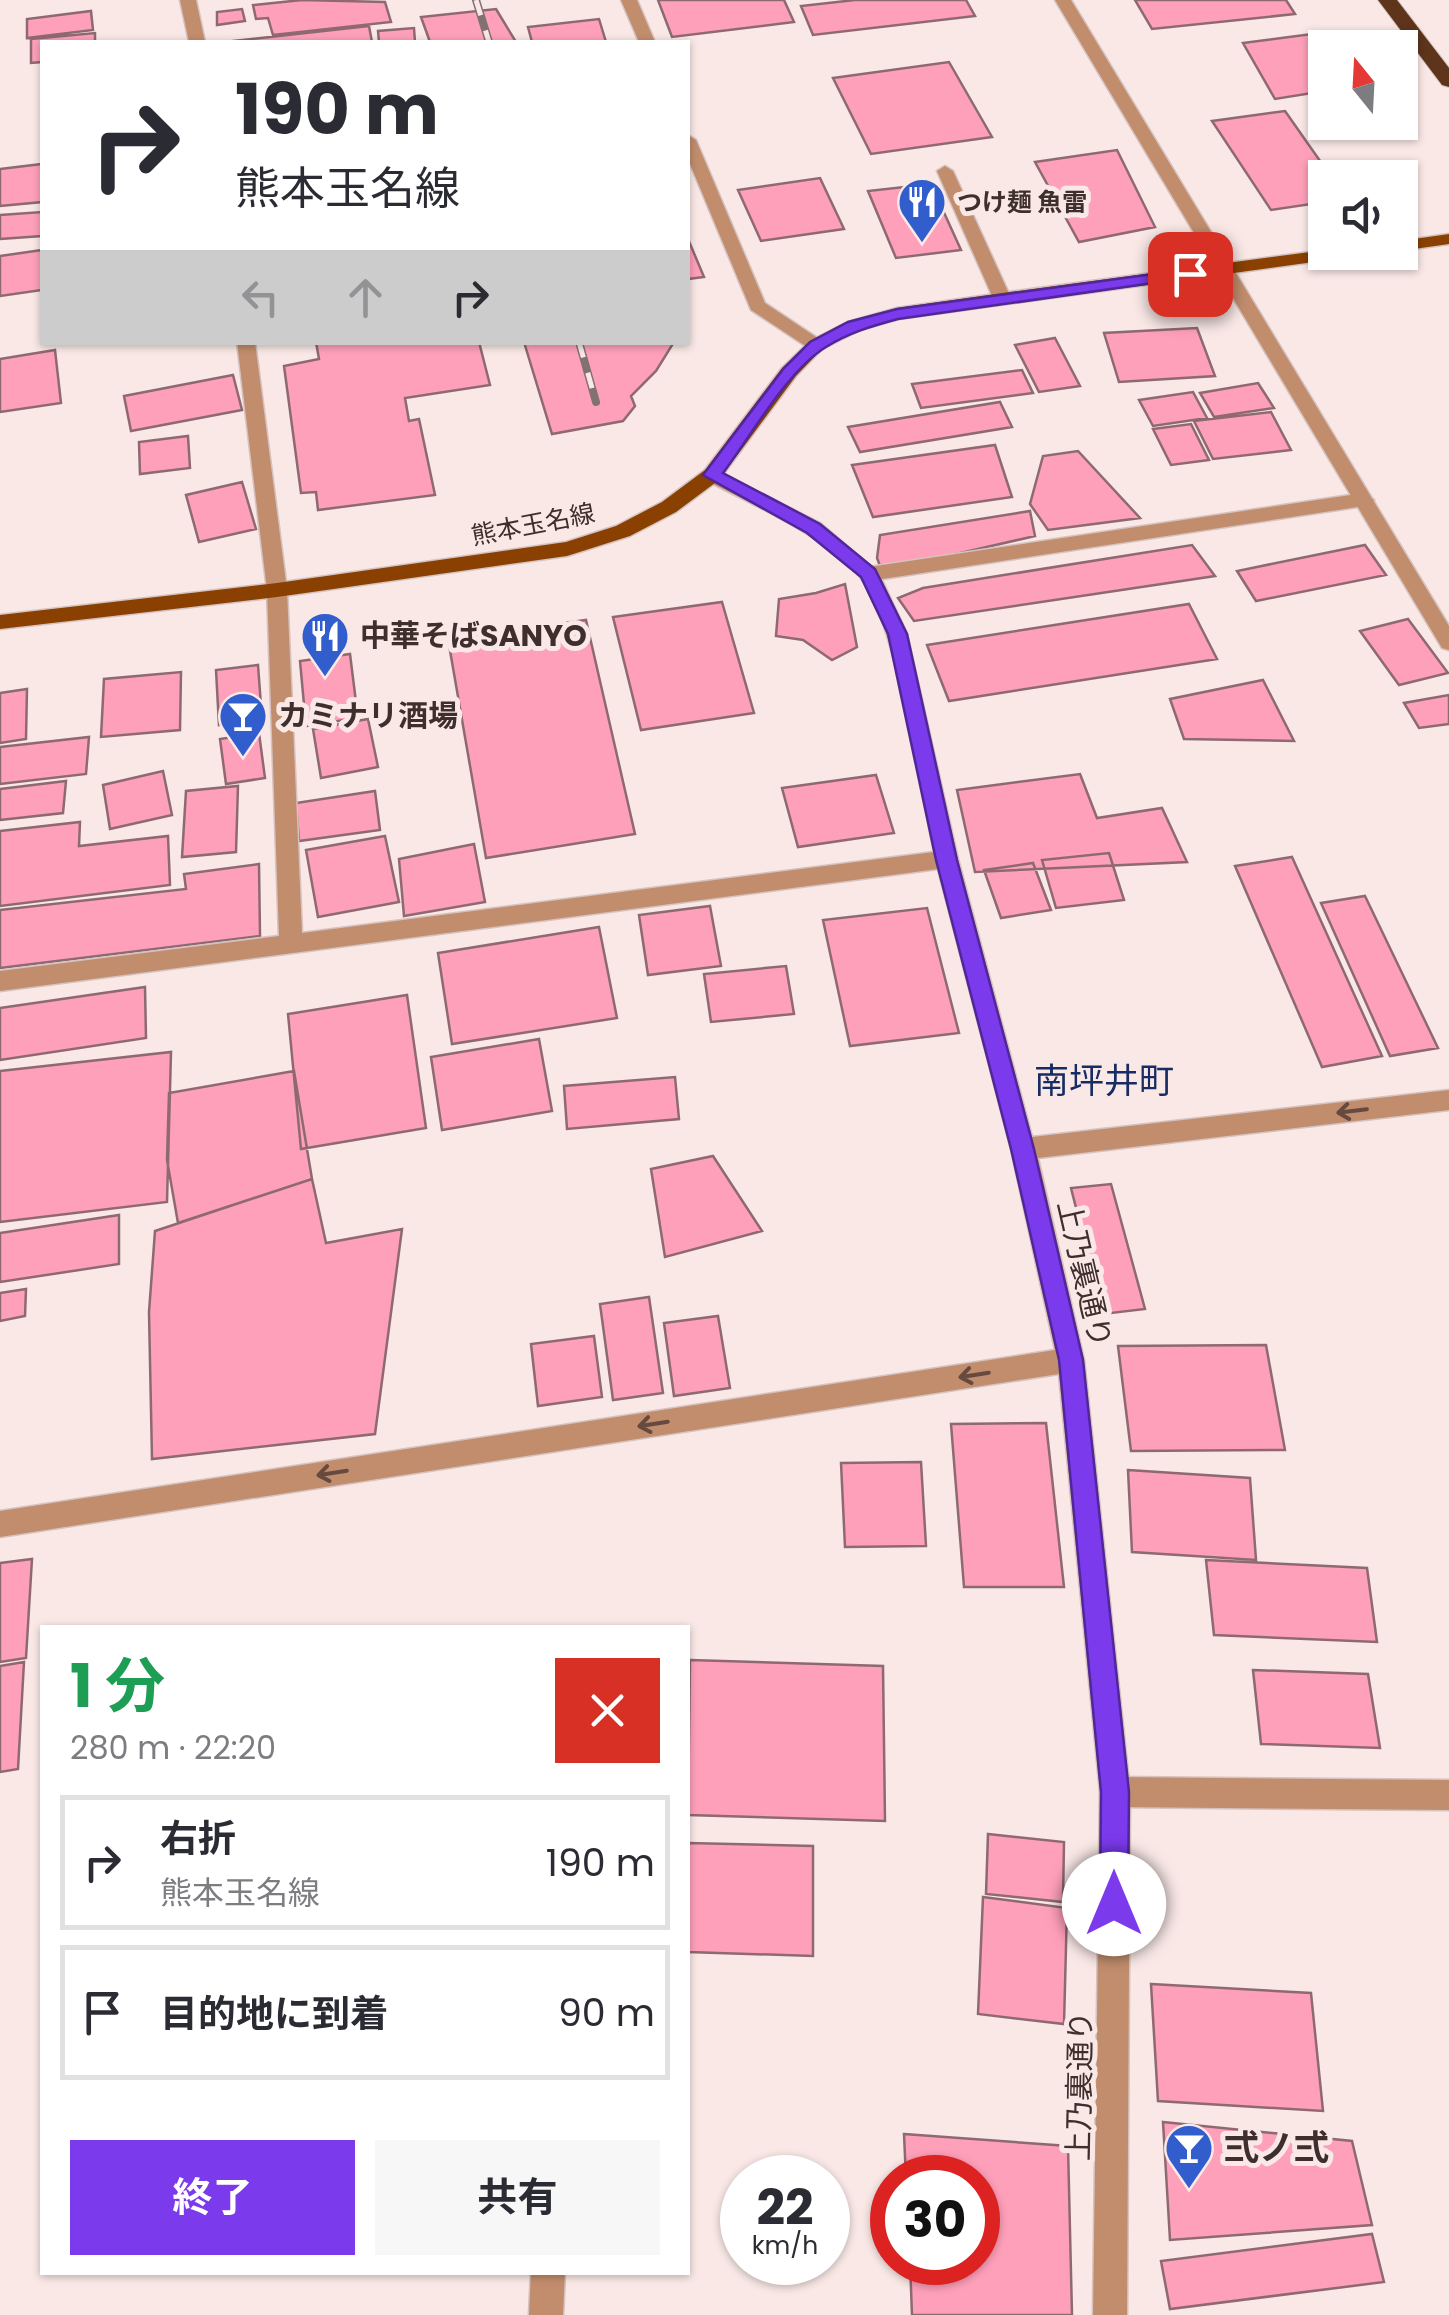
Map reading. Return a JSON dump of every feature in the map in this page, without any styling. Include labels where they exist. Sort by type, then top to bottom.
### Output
[{"type":"highway","points":[[1387,0],[1449,81]]},
{"type":"main road","points":[[1418,243],[1449,239]]},
{"type":"main road","name":"熊本玉名線","points":[[0,622],[277,590],[567,549],[623,531],[712,475],[756,414],[816,345],[854,326],[897,314],[1002,298],[1308,258]]},
{"type":"street","points":[[188,0],[198,40]]},
{"type":"street","points":[[629,0],[646,40]]},
{"type":"street","points":[[1063,0],[1228,269],[1449,643]]},
{"type":"street","points":[[690,145],[756,306],[816,345]]},
{"type":"street","points":[[945,171],[1002,298]]},
{"type":"street","points":[[246,345],[277,590],[291,944]]},
{"type":"street","name":"上乃裏通り","points":[[712,475],[813,528],[869,574],[897,634],[946,860],[1022,1149],[1071,1360],[1115,1792],[1110,2315]]},
{"type":"street","points":[[869,574],[1364,500]]},
{"type":"street","points":[[0,981],[946,860]]},
{"type":"street","points":[[1022,1149],[1449,1100]]},
{"type":"street","points":[[0,1524],[1071,1360]]},
{"type":"street","points":[[1115,1792],[1449,1795]]},
{"type":"street","points":[[546,2315],[548,2275]]},
{"type":"building","points":[[302,0],[385,2],[391,22],[273,35],[268,18],[256,19],[253,5]]},
{"type":"building","points":[[658,0],[784,0],[794,22],[672,37]]},
{"type":"building","points":[[855,0],[966,0],[975,16],[813,35],[801,6]]},
{"type":"building","points":[[1135,0],[1286,0],[1295,14],[1152,29]]},
{"type":"building","points":[[242,9],[245,21],[217,25],[217,12]]},
{"type":"building","points":[[496,9],[515,40],[429,40],[421,17]]},
{"type":"building","points":[[91,11],[93,30],[27,38],[27,19]]},
{"type":"building","points":[[599,19],[605,40],[531,40],[528,27]]},
{"type":"building","points":[[369,26],[372,40],[242,40]]},
{"type":"building","points":[[414,28],[415,40],[379,40],[378,31]]},
{"type":"building","points":[[95,33],[95,40],[40,40],[40,62],[31,63],[31,39]]},
{"type":"building","points":[[1308,34],[1308,94],[1275,99],[1243,43]]},
{"type":"building","points":[[949,62],[992,137],[871,154],[833,78]]},
{"type":"building","points":[[1285,111],[1319,160],[1308,160],[1308,205],[1271,210],[1212,121]]},
{"type":"building","points":[[1117,150],[1155,227],[1079,242],[1035,162]]},
{"type":"building","points":[[40,164],[40,202],[0,206],[0,169]]},
{"type":"building","points":[[820,178],[844,229],[761,241],[738,190]]},
{"type":"building","points":[[931,184],[961,250],[896,258],[868,191]]},
{"type":"building","points":[[40,212],[40,236],[0,239],[0,215]]},
{"type":"building","points":[[690,244],[704,277],[690,279]]},
{"type":"building","points":[[40,250],[40,290],[0,296],[0,256]]},
{"type":"building","points":[[1197,328],[1215,376],[1119,382],[1104,333]]},
{"type":"building","points":[[1055,338],[1080,386],[1039,392],[1015,345]]},
{"type":"building","points":[[317,345],[480,345],[490,385],[405,398],[409,421],[419,419],[435,495],[318,510],[316,492],[301,493],[284,366],[319,359]]},
{"type":"building","points":[[525,345],[672,345],[656,371],[631,396],[635,406],[623,421],[552,434]]},
{"type":"building","points":[[55,350],[61,403],[0,412],[0,359]]},
{"type":"building","points":[[1022,370],[1033,393],[921,408],[912,384]]},
{"type":"building","points":[[233,375],[242,410],[131,431],[124,396]]},
{"type":"building","points":[[1258,383],[1274,408],[1214,417],[1200,393]]},
{"type":"building","points":[[1193,392],[1207,418],[1153,426],[1139,400]]},
{"type":"building","points":[[1000,402],[1012,427],[860,452],[848,427]]},
{"type":"building","points":[[1271,412],[1291,450],[1213,459],[1194,421]]},
{"type":"building","points":[[1191,424],[1209,460],[1171,465],[1153,429]]},
{"type":"building","points":[[188,436],[190,468],[140,474],[139,442]]},
{"type":"building","points":[[995,445],[1012,497],[873,517],[852,465]]},
{"type":"building","points":[[1078,451],[1140,518],[1048,530],[1030,504],[1043,456]]},
{"type":"building","points":[[242,482],[256,529],[199,542],[186,495]]},
{"type":"building","points":[[1030,511],[1035,536],[882,571],[877,558],[880,535]]},
{"type":"building","points":[[1192,545],[1215,576],[914,621],[898,598],[923,588]]},
{"type":"building","points":[[1365,545],[1386,575],[1256,601],[1237,571]]},
{"type":"building","points":[[845,584],[857,647],[832,660],[803,640],[776,636],[779,599]]},
{"type":"building","points":[[722,602],[754,713],[641,730],[613,617]]},
{"type":"building","points":[[1189,604],[1217,659],[949,701],[927,645]]},
{"type":"building","points":[[1408,619],[1448,673],[1399,685],[1360,631]]},
{"type":"building","points":[[586,620],[635,834],[486,858],[448,639]]},
{"type":"building","points":[[350,654],[358,718],[306,726],[300,661]]},
{"type":"building","points":[[258,665],[262,719],[219,725],[216,670]]},
{"type":"building","points":[[181,672],[180,730],[101,737],[104,679]]},
{"type":"building","points":[[1263,680],[1294,741],[1184,739],[1170,699]]},
{"type":"building","points":[[27,689],[26,739],[0,743],[0,693]]},
{"type":"building","points":[[1449,695],[1449,724],[1419,728],[1404,703]]},
{"type":"building","points":[[368,719],[378,767],[321,778],[313,729]]},
{"type":"building","points":[[259,733],[265,778],[226,784],[220,739]]},
{"type":"building","points":[[89,737],[86,774],[0,784],[0,747]]},
{"type":"building","points":[[163,771],[172,815],[110,829],[103,785]]},
{"type":"building","points":[[1080,774],[1097,818],[1162,808],[1187,862],[975,872],[957,790]]},
{"type":"building","points":[[876,775],[894,833],[798,847],[782,788]]},
{"type":"building","points":[[66,781],[63,813],[0,820],[0,789]]},
{"type":"building","points":[[238,786],[236,852],[182,857],[186,791]]},
{"type":"building","points":[[375,791],[380,830],[299,841],[296,803]]},
{"type":"building","points":[[80,822],[79,846],[168,836],[170,885],[0,906],[0,831]]},
{"type":"building","points":[[385,836],[399,902],[318,917],[306,850]]},
{"type":"building","points":[[474,844],[485,902],[404,916],[399,859]]},
{"type":"building","points":[[1109,853],[1124,900],[1056,908],[1042,860]]},
{"type":"building","points":[[1292,857],[1382,1056],[1322,1067],[1235,866]]},
{"type":"building","points":[[1033,863],[1051,910],[1001,918],[984,870]]},
{"type":"building","points":[[259,864],[260,936],[0,968],[0,910],[186,889],[184,874]]},
{"type":"building","points":[[1365,896],[1438,1048],[1390,1056],[1321,903]]},
{"type":"building","points":[[710,906],[721,966],[648,975],[639,915]]},
{"type":"building","points":[[927,908],[959,1033],[850,1046],[823,920]]},
{"type":"building","points":[[599,927],[617,1018],[452,1044],[438,953]]},
{"type":"building","points":[[786,966],[794,1014],[711,1022],[704,974]]},
{"type":"building","points":[[145,987],[146,1038],[0,1060],[0,1008]]},
{"type":"building","points":[[407,995],[426,1128],[301,1149],[288,1014]]},
{"type":"building","points":[[539,1039],[552,1111],[442,1130],[431,1057]]},
{"type":"building","points":[[171,1052],[167,1202],[0,1222],[0,1071]]},
{"type":"building","points":[[294,1071],[312,1179],[178,1223],[167,1160],[169,1093]]},
{"type":"building","points":[[675,1077],[679,1119],[567,1129],[564,1086]]},
{"type":"building","points":[[713,1156],[762,1231],[665,1257],[651,1169]]},
{"type":"building","points":[[312,1179],[326,1243],[402,1229],[375,1434],[152,1459],[149,1312],[155,1231]]},
{"type":"building","points":[[1111,1184],[1145,1309],[1103,1314],[1071,1188]]},
{"type":"building","points":[[119,1215],[119,1264],[0,1282],[0,1233]]},
{"type":"building","points":[[26,1289],[25,1316],[0,1321],[0,1293]]},
{"type":"building","points":[[649,1297],[663,1393],[613,1400],[600,1304]]},
{"type":"building","points":[[718,1316],[730,1388],[674,1396],[664,1323]]},
{"type":"building","points":[[594,1336],[602,1397],[538,1406],[531,1344]]},
{"type":"building","points":[[1266,1345],[1285,1450],[1131,1451],[1118,1346]]},
{"type":"building","points":[[1046,1423],[1064,1587],[964,1587],[951,1424]]},
{"type":"building","points":[[921,1462],[926,1546],[845,1547],[841,1463]]},
{"type":"building","points":[[1128,1470],[1250,1478],[1256,1560],[1132,1552]]},
{"type":"building","points":[[32,1559],[26,1658],[0,1662],[0,1563]]},
{"type":"building","points":[[1206,1560],[1367,1568],[1377,1642],[1214,1635]]},
{"type":"building","points":[[690,1660],[883,1666],[885,1821],[690,1815]]},
{"type":"building","points":[[24,1662],[18,1769],[0,1772],[0,1666]]},
{"type":"building","points":[[1253,1670],[1368,1674],[1380,1748],[1261,1744]]},
{"type":"building","points":[[988,1834],[1064,1842],[1063,1902],[986,1894]]},
{"type":"building","points":[[690,1843],[813,1846],[813,1956],[690,1952]]},
{"type":"building","points":[[983,1897],[1067,1908],[1064,2024],[978,2014]]},
{"type":"building","points":[[1151,1984],[1311,1993],[1323,2111],[1158,2101]]},
{"type":"building","points":[[1163,2122],[1352,2141],[1372,2225],[1170,2240]]},
{"type":"building","points":[[904,2134],[1068,2146],[1072,2315],[912,2315],[911,2285],[1000,2285],[1000,2155],[905,2155]]},
{"type":"building","points":[[1372,2234],[1384,2282],[1170,2309],[1161,2261]]},
{"type":"railway","points":[[476,0],[488,40]]},
{"type":"railway","points":[[580,345],[596,402]]},
{"type":"place","name":"つけ麺 魚雷","points":[[922,244]]},
{"type":"place","name":"中華そばSANYO","points":[[325,678]]},
{"type":"place","name":"カミナリ酒場","points":[[243,758]]},
{"type":"place","name":"弍ノ弍","points":[[1189,2190]]},
{"type":"district","name":"南坪井町","points":[[1104,1081]]},
{"type":"route","points":[[1114,1904],[1115,1792],[1071,1360],[1022,1149],[946,860],[897,634],[869,574],[813,528],[712,475],[790,372],[816,345],[854,326],[897,314],[1190,274]]}]
